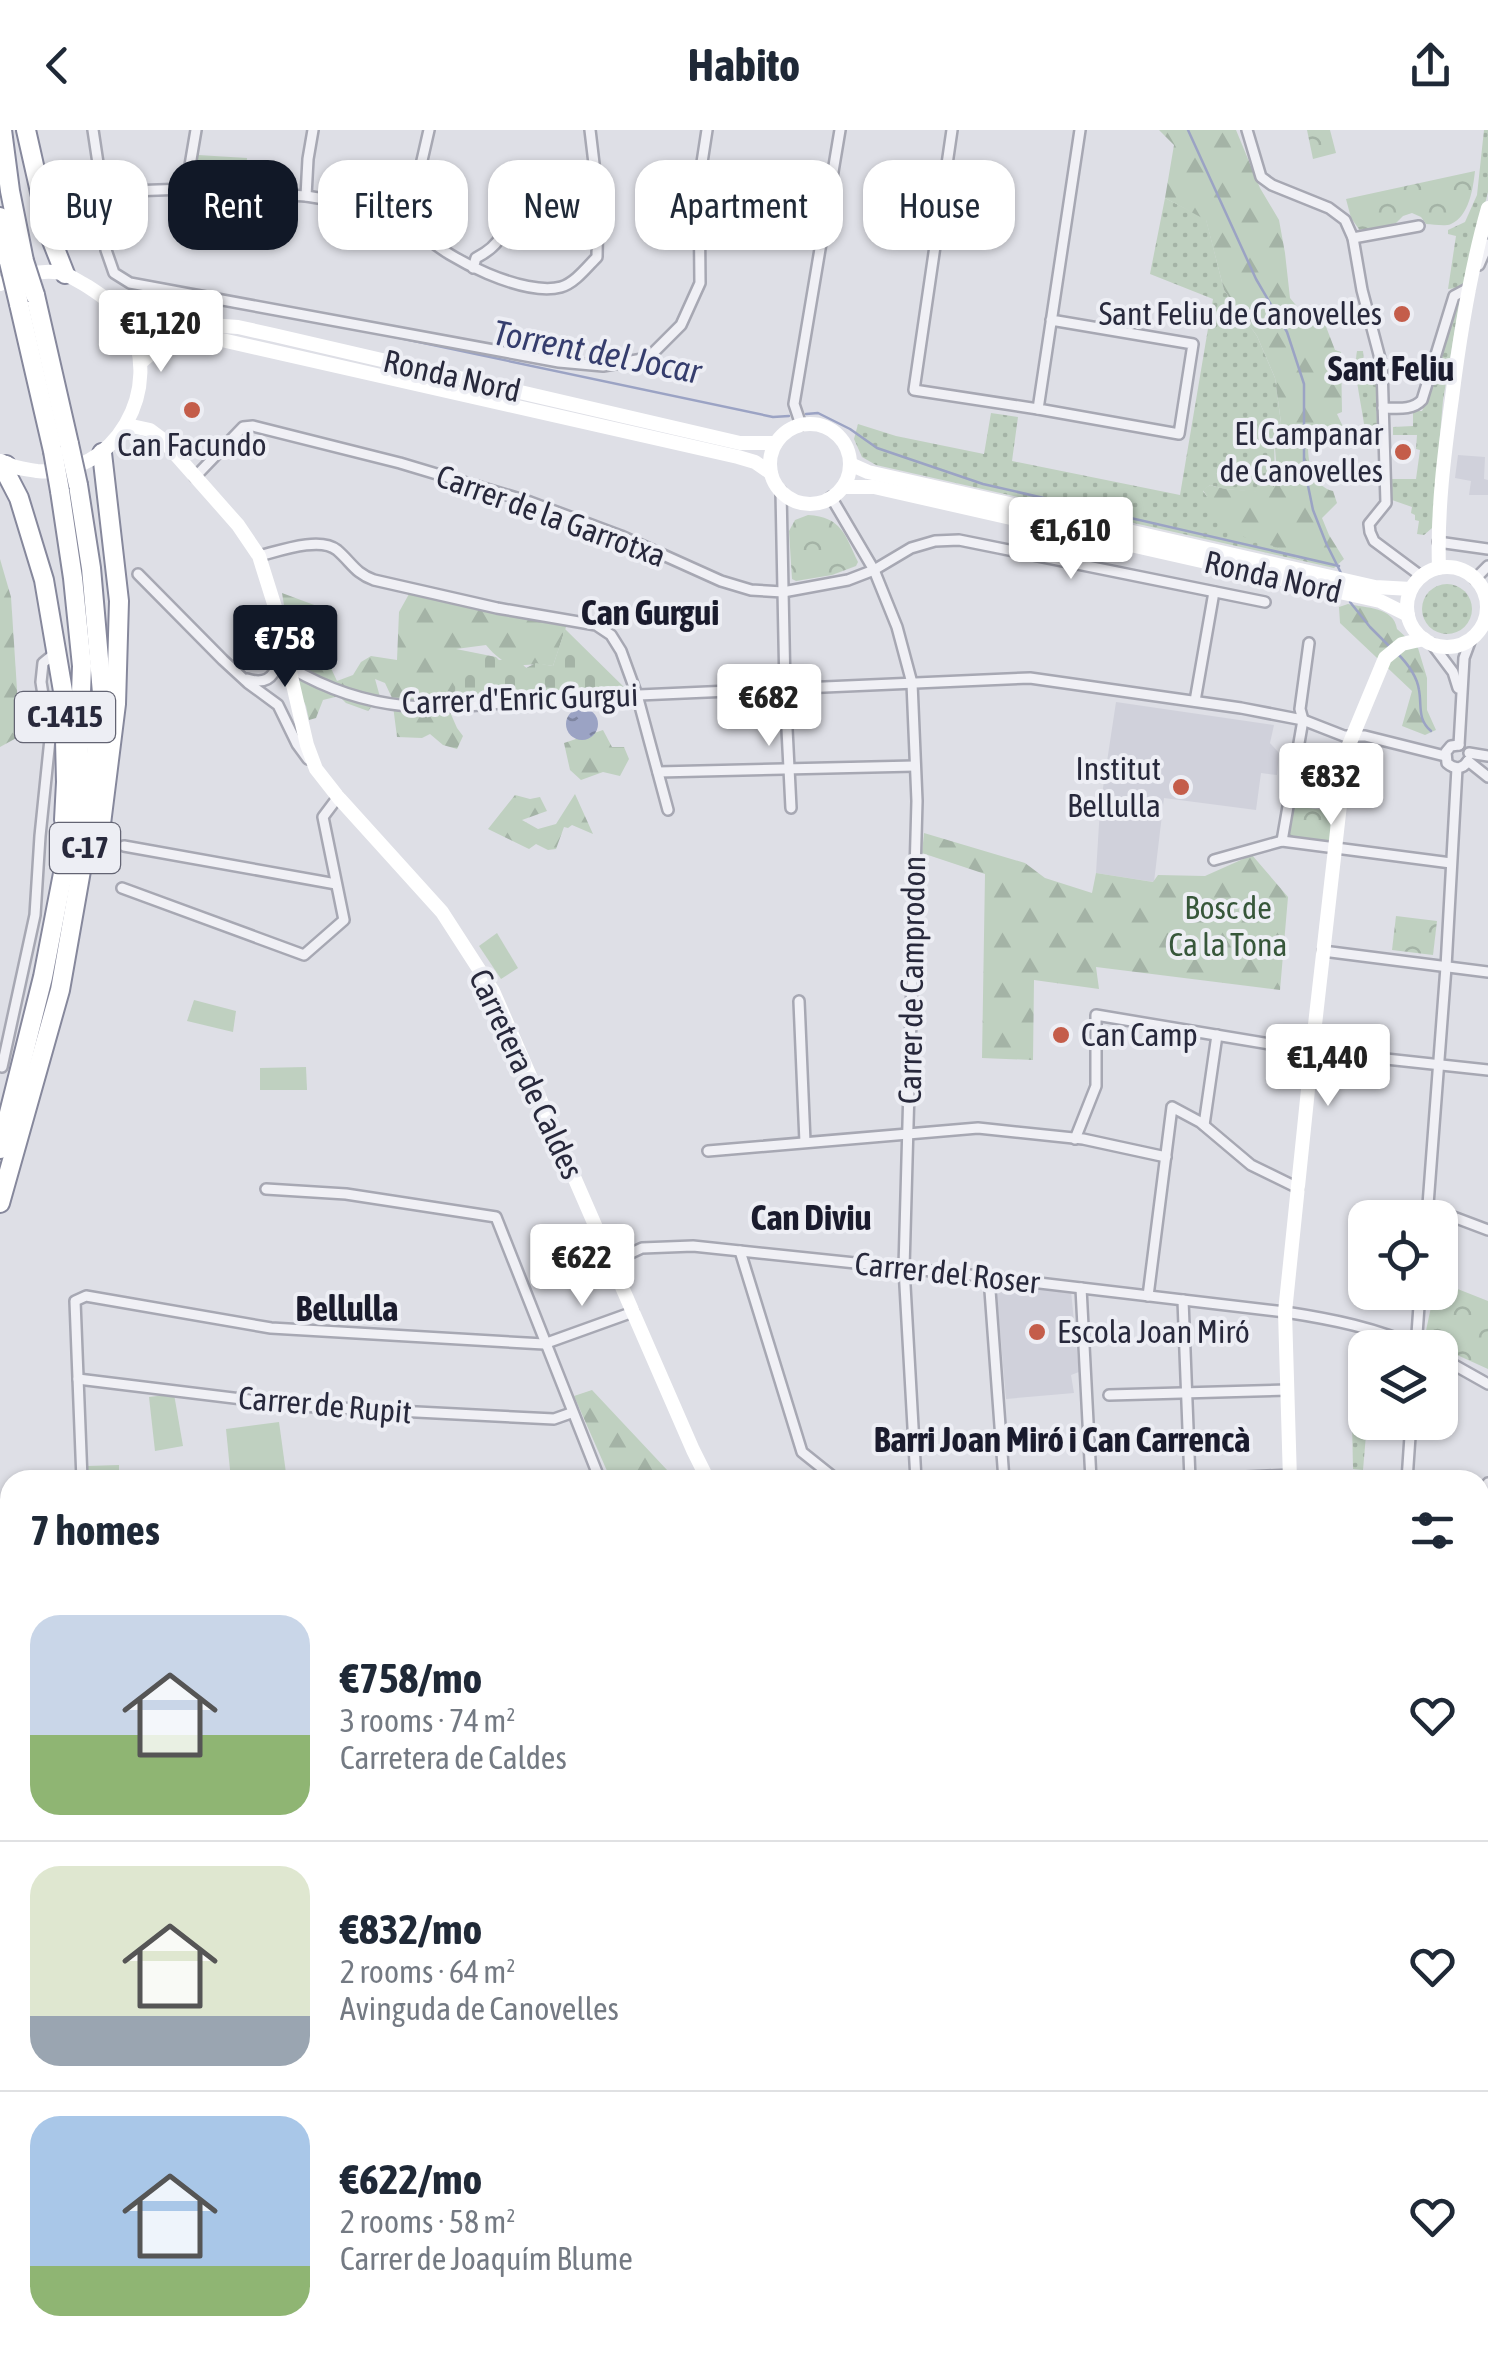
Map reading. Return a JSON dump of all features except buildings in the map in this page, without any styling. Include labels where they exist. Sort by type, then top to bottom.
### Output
[{"type":"highway","name":"C-17","points":[[2,130],[16,262]]},
{"type":"highway","points":[[26,130],[50,236],[65,274]]},
{"type":"highway","name":"C-17","points":[[0,217],[27,299],[91,568],[102,693],[89,825],[60,990],[0,1203]]},
{"type":"highway","points":[[60,990],[88,892],[104,808],[116,704],[119,601],[102,452]]},
{"type":"highway","name":"C-1415","points":[[3,463],[19,498],[44,580],[64,697],[66,782],[61,858],[43,977]]},
{"type":"highway","name":"C-17","points":[[0,1149],[43,977],[77,801],[82,666],[69,488]]},
{"type":"main road","points":[[1439,568],[1438,526],[1445,444],[1468,290],[1488,208]]},
{"type":"main road","points":[[0,284],[20,276],[65,274],[100,294],[126,319],[140,363],[137,400],[127,424],[102,452],[65,471],[27,470],[3,463]]},
{"type":"main road","name":"Ronda Nord","points":[[126,319],[256,331],[740,444],[776,443]]},
{"type":"main road","name":"Ronda Nord","points":[[140,363],[165,342],[192,334],[738,457],[771,472]]},
{"type":"main road","name":"Carretera de Caldes","points":[[137,400],[162,439],[238,525],[259,556],[306,745],[316,769],[442,912],[492,991],[703,1470]]},
{"type":"main road","points":[[127,424],[150,430],[162,439]]},
{"type":"main road","points":[[801,425],[828,428],[848,450],[849,474],[837,492],[813,504],[799,502],[781,492],[771,472],[770,460],[776,443],[801,425]]},
{"type":"main road","name":"Ronda Nord","points":[[850,464],[868,472],[1331,577],[1345,589],[1416,582]]},
{"type":"main road","name":"Ronda Nord","points":[[837,492],[874,486],[1345,589],[1408,615]]},
{"type":"main road","points":[[1290,1470],[1285,1312],[1346,752],[1385,658],[1397,648],[1428,642],[1447,647],[1461,644],[1480,632],[1487,615],[1483,588],[1458,568],[1439,568],[1416,582],[1407,602],[1414,629],[1428,642]]},
{"type":"street","points":[[92,130],[97,160]]},
{"type":"street","points":[[191,160],[196,130]]},
{"type":"street","points":[[306,196],[313,130]]},
{"type":"street","points":[[422,160],[429,130]]},
{"type":"street","points":[[447,250],[474,268],[508,282],[541,289],[563,287],[578,276],[597,257],[598,197],[590,130]]},
{"type":"street","points":[[106,250],[114,273],[130,283],[558,362],[602,366],[648,358],[682,325],[700,282],[700,182],[707,130]]},
{"type":"street","points":[[801,425],[794,404],[840,130]]},
{"type":"street","points":[[952,130],[914,390],[1179,434],[1193,344],[1051,320]]},
{"type":"street","points":[[1038,409],[1080,130]]},
{"type":"street","points":[[1247,130],[1262,176],[1272,185],[1329,208],[1345,220],[1353,238],[1382,366],[1386,503],[1372,519],[1370,532],[1374,541],[1416,582]]},
{"type":"street","points":[[298,196],[318,198]]},
{"type":"street","points":[[1353,238],[1419,226]]},
{"type":"street","points":[[1383,408],[1407,408],[1422,400],[1454,296],[1468,290],[1488,244]]},
{"type":"street","points":[[474,268],[476,258],[490,250]]},
{"type":"street","name":"Carrer de la Garrotxa","points":[[195,477],[243,427],[253,426],[400,462],[530,502],[751,590],[782,592],[848,580],[911,548],[959,540],[1265,602]]},
{"type":"street","points":[[781,492],[791,808]]},
{"type":"street","name":"Carrer de Camprodon","points":[[837,492],[897,626],[912,683],[916,801],[904,1268],[915,1470]]},
{"type":"street","points":[[1438,542],[1488,549]]},
{"type":"street","points":[[259,556],[320,544],[334,547],[360,576],[479,604],[596,625],[611,635],[621,650],[668,810]]},
{"type":"street","points":[[1476,579],[1488,566]]},
{"type":"street","points":[[138,574],[240,676],[278,705],[316,769]]},
{"type":"street","points":[[1195,701],[1214,592]]},
{"type":"street","points":[[1458,744],[1464,658],[1480,632]]},
{"type":"street","points":[[240,676],[253,682],[265,681],[274,673],[281,634]]},
{"type":"street","points":[[1428,642],[1454,672],[1460,695]]},
{"type":"street","points":[[1282,841],[1302,720],[1300,709],[1309,644]]},
{"type":"street","points":[[2,1066],[35,915],[50,739],[41,682],[43,663],[56,652]]},
{"type":"street","name":"Carrer d'Enric Gurgui","points":[[288,666],[319,685],[380,704],[433,709],[525,700],[1030,678],[1302,720],[1344,736],[1352,734],[1445,756]]},
{"type":"street","points":[[278,705],[292,702],[295,695]]},
{"type":"street","points":[[1468,757],[1465,765],[1456,768],[1449,765],[1445,756],[1451,746],[1466,748],[1468,757],[1488,778]]},
{"type":"street","points":[[1468,757],[1488,756]]},
{"type":"street","points":[[658,772],[915,766]]},
{"type":"street","points":[[1428,1200],[1456,768]]},
{"type":"street","points":[[122,888],[304,955],[344,920],[322,817],[338,797]]},
{"type":"street","points":[[1214,860],[1282,841],[1452,863]]},
{"type":"street","points":[[124,846],[336,884]]},
{"type":"street","points":[[1323,951],[1488,972]]},
{"type":"street","points":[[799,1000],[805,1142]]},
{"type":"street","points":[[1075,1138],[1096,1086],[1096,1015],[1312,1051],[1488,1070]]},
{"type":"street","points":[[1204,1125],[1217,1035]]},
{"type":"street","points":[[1148,1296],[1172,1107],[1204,1125],[1250,1165],[1298,1188]]},
{"type":"street","points":[[708,1151],[978,1128],[1075,1138],[1166,1156]]},
{"type":"street","points":[[266,1189],[346,1194],[496,1218],[596,1470]]},
{"type":"street","points":[[1458,1221],[1488,1230]]},
{"type":"street","name":"Carrer del Roser","points":[[612,1262],[656,1246],[740,1251],[1285,1312],[1340,1320],[1369,1330]]},
{"type":"street","points":[[740,1251],[802,1452],[824,1470]]},
{"type":"street","points":[[989,1277],[1003,1470]]},
{"type":"street","points":[[1081,1288],[1090,1470]]},
{"type":"street","points":[[82,1470],[74,1302],[86,1296],[271,1328],[544,1344],[633,1312]]},
{"type":"street","points":[[1183,1300],[1186,1470]]},
{"type":"street","points":[[1458,1367],[1488,1384]]},
{"type":"street","name":"Carrer de Rupit","points":[[78,1379],[299,1406],[554,1420],[572,1413]]},
{"type":"street","points":[[1109,1396],[1287,1390]]},
{"type":"street","points":[[1408,1470],[1410,1440]]},
{"type":"shaded area","points":[[1458,455],[1485,457],[1488,495],[1469,495],[1471,481],[1455,478]]},
{"type":"shaded area","name":"Institut Bellulla","points":[[1116,702],[1274,725],[1270,743],[1279,753],[1277,775],[1261,773],[1256,810],[1164,798],[1154,882],[1096,873],[1100,808]]},
{"type":"shaded area","name":"Escola Joan Miró","points":[[996,1286],[1071,1291],[1079,1372],[1071,1375],[1074,1393],[1006,1399]]},
{"type":"green space","points":[[1159,130],[1236,130],[1260,188],[1279,220],[1290,298],[1309,321],[1325,324],[1335,350],[1341,352],[1342,412],[1337,414],[1345,431],[1329,434],[1308,446],[1313,474],[1321,485],[1333,491],[1337,503],[1322,518],[1344,559],[1334,568],[1303,561],[1235,534],[1203,490],[1210,485],[1267,492],[1274,487],[1274,435],[1281,423],[1275,378],[1257,336],[1224,290],[1206,220],[1165,198],[1174,145]]},
{"type":"green space","points":[[1307,130],[1330,130],[1336,153],[1313,159]]},
{"type":"green space","points":[[1484,130],[1488,130],[1488,192],[1464,287],[1448,289],[1456,236],[1448,234],[1448,230],[1465,222],[1477,195]]},
{"type":"green space","points":[[198,155],[247,158],[247,160],[197,160]]},
{"type":"green space","points":[[1475,171],[1466,208],[1451,224],[1426,224],[1412,213],[1396,223],[1361,232],[1351,218],[1346,199]]},
{"type":"green space","points":[[1165,198],[1206,219],[1224,290],[1257,336],[1275,378],[1281,423],[1274,435],[1275,487],[1267,493],[1210,485],[1203,491],[1234,521],[1303,561],[876,465],[862,457],[854,439],[858,424],[984,454],[991,413],[1018,417],[1012,461],[1180,495],[1213,299],[1150,274]]},
{"type":"green space","points":[[1460,299],[1443,400],[1432,528],[1424,535],[1417,534],[1419,521],[1411,513],[1412,507],[1392,500],[1390,479],[1416,479],[1420,450],[1416,449],[1417,435],[1393,435],[1393,427],[1413,426],[1413,411],[1422,411]]},
{"type":"green space","points":[[1357,351],[1363,351],[1364,365],[1376,364],[1377,428],[1369,429],[1364,424]]},
{"type":"green space","points":[[808,515],[828,519],[841,529],[858,562],[856,566],[832,575],[792,579],[789,531],[795,520]]},
{"type":"green space","points":[[0,559],[11,597],[20,736],[0,747]]},
{"type":"green space","points":[[1447,584],[1464,592],[1472,609],[1464,626],[1447,634],[1430,626],[1422,609],[1430,592]]},
{"type":"green space","points":[[282,593],[325,609],[324,623],[300,615],[304,635],[330,666],[337,681],[353,675],[361,662],[371,656],[397,660],[399,612],[409,594],[562,614],[567,624],[553,666],[510,664],[486,645],[456,649],[456,689],[450,712],[463,736],[457,749],[443,745],[430,734],[422,738],[397,737],[392,698],[385,683],[375,679],[380,697],[368,711],[346,703],[339,696],[323,700],[316,718],[309,720],[298,689]]},
{"type":"green space","points":[[1348,604],[1385,612],[1418,648],[1427,678],[1427,710],[1436,730],[1425,735],[1402,726],[1412,691],[1340,623],[1339,607]]},
{"type":"green space","points":[[565,629],[628,691],[538,695],[500,688],[498,698],[455,703],[456,649],[499,660],[517,658],[526,668],[536,663],[553,666]]},
{"type":"green space","points":[[603,730],[612,747],[624,747],[629,759],[620,776],[603,772],[581,780],[570,770],[564,743]]},
{"type":"green space","points":[[575,794],[593,834],[572,825],[564,827],[556,849],[536,844],[529,849],[488,829],[515,795],[540,797],[547,811],[522,820],[538,829],[556,824]]},
{"type":"green space","points":[[1293,806],[1331,811],[1330,843],[1287,839]]},
{"type":"green space","name":"Bosc de Ca la Tona","points":[[924,833],[1025,863],[1045,878],[1092,893],[1096,873],[1153,882],[1158,875],[1205,876],[1252,855],[1288,897],[1280,990],[1096,967],[1099,989],[1034,980],[1033,1060],[982,1058],[985,874],[922,853]]},
{"type":"green space","points":[[1396,916],[1437,921],[1433,955],[1392,950]]},
{"type":"green space","points":[[497,933],[518,968],[501,979],[479,946]]},
{"type":"green space","points":[[194,1000],[236,1011],[233,1032],[187,1021]]},
{"type":"green space","points":[[306,1067],[307,1090],[260,1090],[260,1068]]},
{"type":"green space","points":[[1458,1289],[1488,1301],[1488,1369],[1458,1355],[1458,1330],[1426,1330],[1430,1310],[1458,1310]]},
{"type":"green space","points":[[592,1390],[667,1470],[607,1470],[574,1396]]},
{"type":"green space","points":[[174,1394],[183,1446],[155,1451],[149,1397]]},
{"type":"green space","points":[[279,1422],[286,1470],[230,1470],[226,1429]]},
{"type":"green space","points":[[1352,1440],[1366,1440],[1363,1470],[1353,1469]]},
{"type":"green space","points":[[119,1465],[119,1470],[88,1470],[88,1466]]},
{"type":"water","points":[[582,708],[593,713],[598,724],[593,735],[582,740],[571,735],[566,724],[571,713]]},
{"type":"waterway","points":[[1188,130],[1256,279],[1287,332],[1304,384],[1304,466],[1313,510],[1342,575]]},
{"type":"waterway","name":"Torrent del Jocar","points":[[395,337],[773,417],[789,416]]},
{"type":"waterway","name":"Torrent del Jocar","points":[[806,414],[818,413],[877,448],[983,484],[1339,566]]},
{"type":"waterway","points":[[1350,602],[1391,648]]},
{"type":"waterway","points":[[1397,653],[1416,680],[1422,717],[1431,731]]},
{"type":"place","name":"Sant Feliu de Canovelles","points":[[1402,314]]},
{"type":"place","name":"Can Facundo","points":[[192,410]]},
{"type":"place","name":"El Campanar de Canovelles","points":[[1403,452]]},
{"type":"place","name":"Institut Bellulla","points":[[1181,787]]},
{"type":"place","name":"Can Camp","points":[[1061,1035]]},
{"type":"place","name":"Escola Joan Miró","points":[[1037,1332]]},
{"type":"district","name":"Sant Feliu","points":[[1391,369]]},
{"type":"district","name":"Can Gurgui","points":[[650,613]]},
{"type":"district","name":"Can Diviu","points":[[811,1218]]},
{"type":"district","name":"Bellulla","points":[[347,1309]]},
{"type":"district","name":"Barri Joan Miró i Can Carrencà","points":[[1062,1440]]}]
